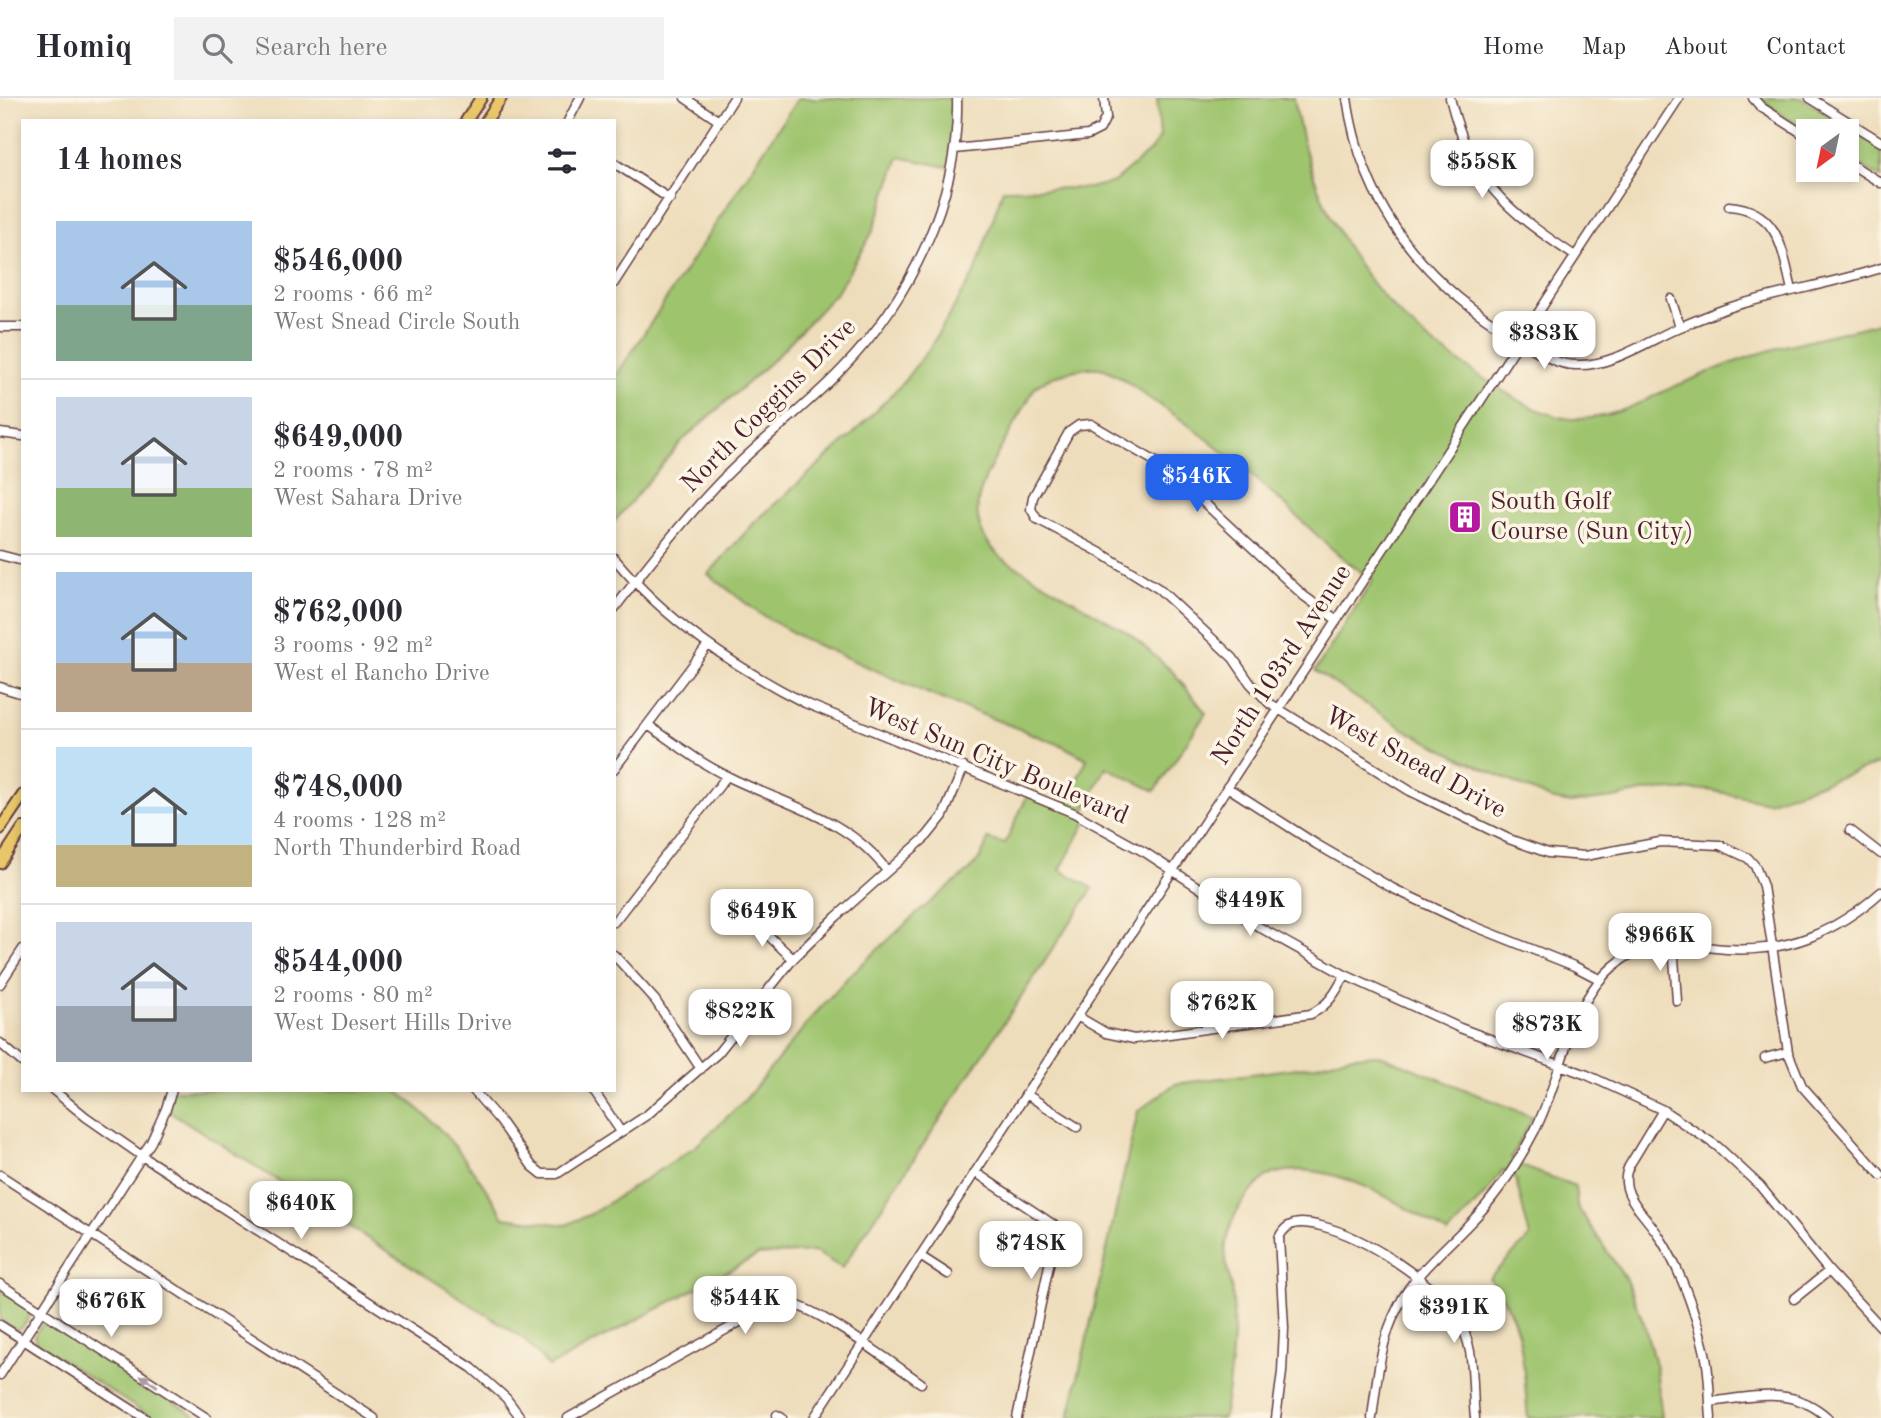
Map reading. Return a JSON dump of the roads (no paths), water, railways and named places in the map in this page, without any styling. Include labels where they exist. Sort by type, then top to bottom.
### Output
[{"type":"main road","points":[[467,119],[481,98]]},
{"type":"main road","points":[[487,119],[499,99]]},
{"type":"main road","points":[[0,829],[21,798]]},
{"type":"main road","points":[[0,863],[21,831]]},
{"type":"street","points":[[569,119],[580,98]]},
{"type":"street","points":[[685,98],[719,121]]},
{"type":"street","points":[[616,276],[670,199],[734,98]]},
{"type":"street","name":"North Coggins Drive","points":[[616,607],[716,486],[770,433],[839,373],[871,335],[923,250],[946,191],[955,149],[957,98]]},
{"type":"street","points":[[955,149],[1088,135],[1100,129],[1106,117],[1104,98]]},
{"type":"street","points":[[1347,98],[1355,139],[1368,179],[1400,236],[1454,295],[1520,341],[1557,362],[1575,365],[1609,360],[1680,327],[1727,309],[1881,268]]},
{"type":"street","points":[[1450,98],[1456,124],[1469,155],[1496,195],[1531,226],[1575,256]]},
{"type":"street","name":"North 103rd Avenue","points":[[814,1418],[1679,98]]},
{"type":"street","points":[[1753,98],[1761,107],[1796,129]]},
{"type":"street","points":[[1810,98],[1881,142]]},
{"type":"street","points":[[616,164],[670,199]]},
{"type":"street","points":[[1859,169],[1881,183]]},
{"type":"street","points":[[1729,206],[1746,207],[1763,217],[1774,230],[1782,249],[1792,290]]},
{"type":"street","points":[[1671,299],[1680,327]]},
{"type":"street","points":[[0,327],[21,327]]},
{"type":"street","name":"West Snead Drive","points":[[1337,620],[1304,596],[1176,476],[1098,427],[1085,423],[1073,428],[1031,502],[1031,509],[1037,519],[1101,553],[1159,589],[1234,658],[1258,692],[1278,709],[1410,791],[1464,819],[1529,848],[1567,856],[1585,856],[1641,844],[1683,841],[1720,845],[1740,853],[1755,866],[1760,876],[1788,1052],[1802,1086],[1881,1175]]},
{"type":"street","points":[[0,433],[21,436]]},
{"type":"street","points":[[0,555],[21,560]]},
{"type":"street","name":"West Sun City Boulevard","points":[[616,560],[673,619],[739,667],[804,703],[1074,813],[1123,839],[1259,927],[1345,975],[1460,1028],[1620,1088],[1663,1110],[1697,1132],[1739,1165],[1787,1217],[1829,1271],[1881,1327]]},
{"type":"street","points":[[616,766],[708,645]]},
{"type":"street","points":[[0,687],[21,693]]},
{"type":"street","points":[[648,725],[692,756],[727,776],[841,828],[869,850],[887,872]]},
{"type":"street","points":[[475,1092],[500,1121],[532,1166],[542,1174],[557,1174],[647,1115],[718,1053],[793,959],[927,836],[943,816],[964,767]]},
{"type":"street","points":[[616,919],[727,776]]},
{"type":"street","points":[[1227,787],[1316,844],[1392,888],[1466,923],[1574,965],[1599,979]]},
{"type":"street","points":[[1850,830],[1881,854]]},
{"type":"street","points":[[1372,1418],[1379,1361],[1388,1329],[1399,1305],[1416,1278],[1501,1187],[1538,1126],[1582,1004],[1599,979],[1614,965],[1639,951],[1672,943],[1723,949],[1771,947],[1817,936],[1857,914],[1881,892]]},
{"type":"street","points":[[751,919],[793,959]]},
{"type":"street","points":[[1672,943],[1677,1001]]},
{"type":"street","points":[[0,984],[21,952]]},
{"type":"street","points":[[616,957],[654,1000],[701,1069]]},
{"type":"street","points":[[1077,1016],[1106,1033],[1134,1039],[1311,1014],[1331,1000],[1345,975]]},
{"type":"street","points":[[1204,1010],[1206,1028]]},
{"type":"street","points":[[0,1043],[21,1061]]},
{"type":"street","points":[[1765,1058],[1788,1052]]},
{"type":"street","points":[[55,1092],[142,1156],[472,1368],[506,1398],[521,1418]]},
{"type":"street","points":[[0,1375],[158,1130],[171,1092]]},
{"type":"street","points":[[594,1092],[621,1132]]},
{"type":"street","points":[[1026,1094],[1077,1127]]},
{"type":"street","points":[[1663,1110],[1629,1166],[1625,1184],[1628,1194],[1660,1237],[1687,1294],[1706,1355],[1711,1418]]},
{"type":"street","points":[[975,1172],[1057,1227],[1017,1418]]},
{"type":"street","points":[[0,1175],[374,1418]]},
{"type":"street","points":[[1276,1418],[1284,1328],[1279,1238],[1286,1227],[1296,1223],[1310,1224],[1351,1236],[1379,1251],[1448,1306],[1465,1332],[1472,1357],[1475,1418]]},
{"type":"street","points":[[920,1256],[948,1274]]},
{"type":"street","points":[[1794,1299],[1829,1271]]},
{"type":"street","points":[[0,1284],[207,1418]]},
{"type":"street","points":[[568,1418],[754,1314],[777,1305],[788,1304],[810,1310],[921,1383]]},
{"type":"street","points":[[0,1325],[145,1418]]},
{"type":"street","points":[[1710,1402],[1765,1395],[1787,1396],[1804,1401],[1828,1418]]},
{"type":"place","name":"South Golf Course (Sun City)","points":[[1465,517]]}]
